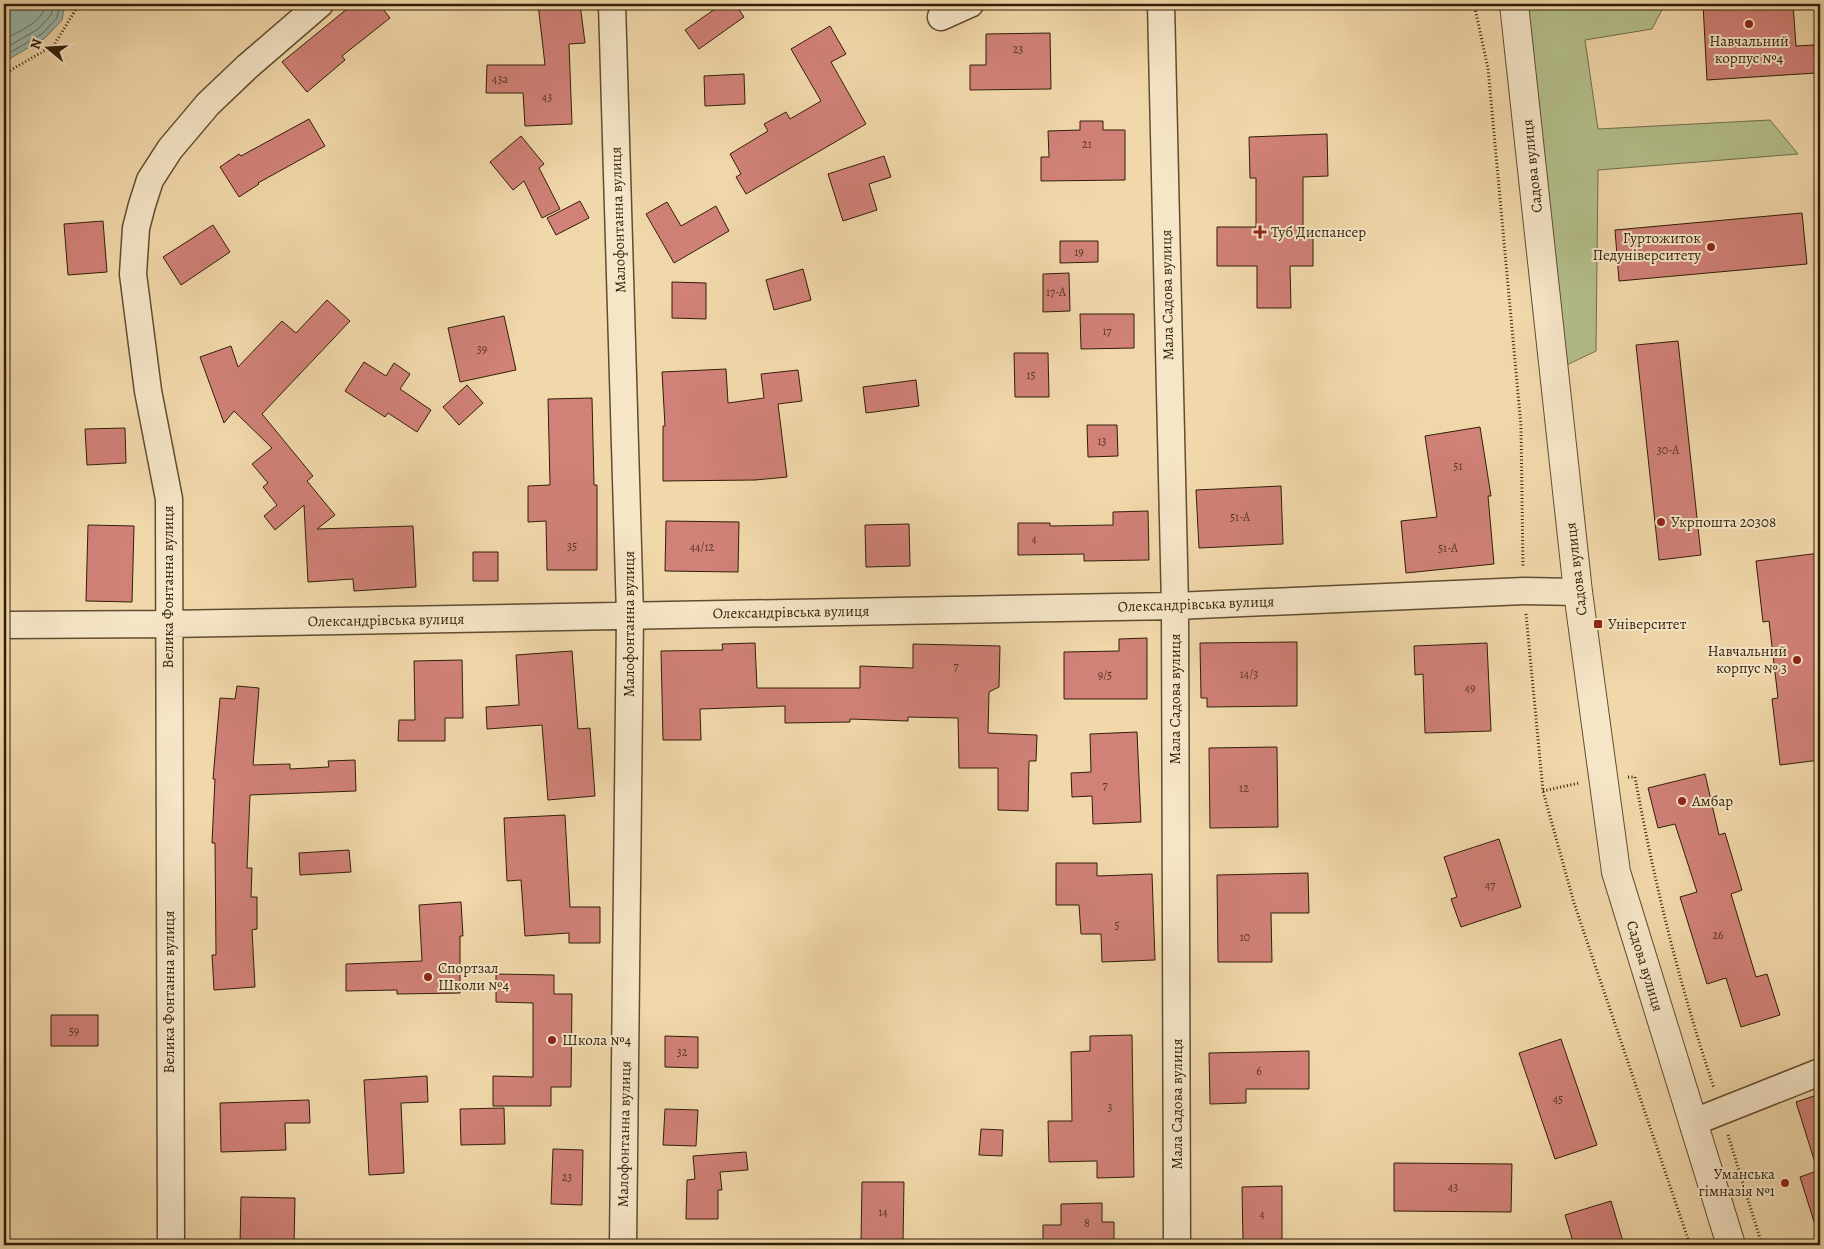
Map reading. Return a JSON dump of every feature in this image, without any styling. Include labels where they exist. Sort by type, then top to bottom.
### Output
[{"type":"street","name":"Велика Фонтанна вулиця","points":[[170,1245],[169,499],[148,391],[133,274],[136,228],[150,180],[170,149],[208,104],[248,66],[320,4]]},
{"type":"street","name":"Малофонтанна вулиця","points":[[612,4],[630,615],[623,1245]]},
{"type":"street","points":[[941,17],[970,4]]},
{"type":"street","name":"Мала Садова вулиця","points":[[1161,4],[1175,606],[1177,1245]]},
{"type":"street","name":"Садова вулиця","points":[[1514,4],[1578,592],[1616,872],[1731,1245]]},
{"type":"street","name":"Олександрівська вулиця","points":[[4,626],[1175,606],[1524,591],[1578,592]]},
{"type":"street","points":[[1694,1122],[1820,1072]]},
{"type":"path","points":[[4,74],[54,45],[79,4]]},
{"type":"path","points":[[1474,4],[1488,68],[1521,426],[1524,591],[1543,791],[1574,903],[1690,1245]]},
{"type":"green space","points":[[1514,4],[1665,4],[1652,29],[1585,40],[1598,129],[1770,120],[1798,154],[1598,170],[1596,351],[1554,371]]},
{"type":"water","points":[[4,4],[65,4],[62,20],[45,38],[4,62]]},
{"type":"building","points":[[353,4],[379,4],[390,18],[342,56],[345,60],[307,92],[282,62]]},
{"type":"building","points":[[538,4],[580,4],[585,43],[569,44],[572,124],[525,126],[523,93],[486,93],[487,65],[545,65]]},
{"type":"building","points":[[722,4],[735,4],[744,17],[699,49],[685,30]]},
{"type":"building","name":"Навчальний корпус №4","points":[[1703,4],[1793,4],[1796,46],[1814,45],[1816,73],[1707,80]]},
{"type":"building","points":[[830,26],[846,54],[831,62],[866,124],[746,194],[736,177],[741,174],[730,154],[768,131],[764,124],[786,112],[790,119],[821,101],[791,49]]},
{"type":"building","points":[[1050,33],[1051,89],[970,90],[970,65],[986,65],[986,34]]},
{"type":"building","points":[[744,74],[745,104],[705,106],[704,76]]},
{"type":"building","points":[[309,119],[325,146],[258,183],[239,197],[220,167],[239,154],[241,156]]},
{"type":"building","points":[[1080,121],[1103,121],[1103,130],[1125,130],[1125,180],[1041,181],[1041,157],[1049,157],[1048,131],[1080,130]]},
{"type":"building","points":[[1327,134],[1328,176],[1303,177],[1303,238],[1313,238],[1313,266],[1290,266],[1291,308],[1257,308],[1257,266],[1217,266],[1217,227],[1256,227],[1256,178],[1250,178],[1249,137]]},
{"type":"building","points":[[521,136],[544,164],[539,168],[560,209],[542,218],[524,181],[513,190],[490,162]]},
{"type":"building","points":[[884,156],[891,177],[869,184],[877,210],[843,221],[828,174]]},
{"type":"building","points":[[580,201],[589,218],[556,235],[547,218]]},
{"type":"building","points":[[667,202],[681,226],[716,206],[729,231],[674,263],[646,214]]},
{"type":"building","name":"Гуртожиток Педуніверситету","points":[[1802,213],[1807,264],[1619,281],[1615,230]]},
{"type":"building","points":[[103,221],[107,272],[68,275],[64,224]]},
{"type":"building","points":[[213,225],[230,252],[181,285],[163,257]]},
{"type":"building","points":[[1060,241],[1098,241],[1098,262],[1060,263]]},
{"type":"building","points":[[803,269],[811,300],[774,310],[766,280]]},
{"type":"building","points":[[1069,273],[1070,311],[1043,312],[1043,274]]},
{"type":"building","points":[[672,282],[706,283],[706,319],[672,318]]},
{"type":"building","points":[[327,300],[350,321],[262,414],[313,476],[307,481],[335,515],[317,529],[413,526],[416,587],[354,591],[353,579],[308,582],[304,505],[275,530],[264,516],[277,505],[263,487],[268,483],[252,464],[272,448],[234,411],[224,423],[200,357],[231,346],[238,367],[282,321],[296,333]]},
{"type":"building","points":[[1080,314],[1134,314],[1134,348],[1081,349]]},
{"type":"building","points":[[504,316],[516,370],[460,382],[448,328]]},
{"type":"building","points":[[1678,341],[1701,555],[1659,560],[1636,345]]},
{"type":"building","points":[[1014,353],[1048,353],[1049,397],[1015,397]]},
{"type":"building","points":[[364,362],[386,376],[394,363],[410,374],[400,389],[431,410],[417,432],[388,413],[385,417],[345,391]]},
{"type":"building","points":[[726,369],[728,403],[764,398],[761,374],[798,370],[802,401],[778,404],[787,477],[755,480],[663,481],[663,426],[665,426],[662,372]]},
{"type":"building","points":[[916,380],[919,406],[866,413],[863,387]]},
{"type":"building","points":[[467,385],[483,403],[459,425],[443,407]]},
{"type":"building","points":[[592,398],[594,485],[597,485],[597,570],[547,570],[546,521],[528,522],[528,486],[550,485],[548,399]]},
{"type":"building","points":[[1087,425],[1117,425],[1118,456],[1088,457]]},
{"type":"building","points":[[1480,427],[1491,496],[1488,496],[1494,564],[1406,573],[1401,521],[1437,517],[1425,436]]},
{"type":"building","points":[[125,428],[126,463],[87,465],[85,429]]},
{"type":"building","points":[[1281,486],[1283,544],[1199,548],[1196,490]]},
{"type":"building","points":[[1148,511],[1149,560],[1084,561],[1084,554],[1018,555],[1018,523],[1050,523],[1050,526],[1113,525],[1113,512]]},
{"type":"building","points":[[666,521],[739,522],[738,572],[665,571]]},
{"type":"building","points":[[909,524],[910,566],[866,567],[865,525]]},
{"type":"building","points":[[88,525],[134,526],[132,602],[86,601]]},
{"type":"building","points":[[473,552],[498,552],[498,581],[473,581]]},
{"type":"building","name":"Навчальний корпус № 3","points":[[1820,553],[1820,760],[1780,765],[1772,699],[1778,698],[1769,621],[1763,622],[1756,561]]},
{"type":"building","points":[[1147,638],[1147,699],[1064,699],[1064,652],[1119,651],[1119,639]]},
{"type":"building","points":[[1297,642],[1297,706],[1207,707],[1207,698],[1201,698],[1200,643]]},
{"type":"building","points":[[755,643],[757,688],[860,688],[860,666],[913,668],[913,644],[1000,646],[999,687],[989,692],[988,733],[1037,735],[1036,761],[1029,761],[1028,811],[998,810],[998,768],[959,768],[958,718],[908,717],[908,721],[850,719],[850,722],[785,723],[785,706],[700,709],[701,740],[663,740],[661,651],[723,650],[722,644]]},
{"type":"building","points":[[1487,643],[1491,731],[1425,733],[1423,674],[1415,675],[1414,646]]},
{"type":"building","points":[[572,651],[578,729],[590,728],[595,796],[548,800],[542,725],[487,729],[486,707],[519,705],[516,655]]},
{"type":"building","points":[[462,660],[463,718],[445,718],[445,741],[398,741],[399,720],[415,720],[414,661]]},
{"type":"building","points":[[237,686],[259,688],[253,765],[290,764],[290,769],[329,767],[328,761],[355,760],[356,791],[250,795],[247,868],[252,868],[251,897],[257,897],[257,929],[252,930],[255,987],[214,990],[212,955],[216,955],[215,843],[212,843],[215,779],[213,779],[220,698],[235,699]]},
{"type":"building","points":[[1137,732],[1141,822],[1093,824],[1092,796],[1072,797],[1071,773],[1091,772],[1090,734]]},
{"type":"building","points":[[1277,747],[1278,827],[1210,828],[1209,748]]},
{"type":"building","points":[[1705,774],[1719,835],[1725,833],[1742,890],[1731,894],[1756,977],[1767,974],[1780,1015],[1741,1027],[1726,978],[1707,984],[1680,897],[1697,892],[1675,824],[1658,828],[1648,788]]},
{"type":"building","points":[[565,815],[570,907],[600,907],[600,943],[569,943],[569,933],[525,936],[521,880],[507,881],[504,818]]},
{"type":"building","points":[[1499,839],[1521,907],[1461,927],[1451,899],[1457,897],[1444,857]]},
{"type":"building","points":[[349,850],[351,872],[300,875],[299,853]]},
{"type":"building","points":[[1056,863],[1097,863],[1097,876],[1152,874],[1155,960],[1102,962],[1101,934],[1081,934],[1079,905],[1056,905]]},
{"type":"building","points":[[1308,873],[1309,913],[1271,913],[1272,962],[1218,962],[1217,875]]},
{"type":"building","points":[[461,902],[463,936],[460,936],[460,993],[397,994],[397,990],[346,991],[346,964],[422,961],[419,905]]},
{"type":"building","name":"Школа №4","points":[[496,974],[554,975],[554,994],[572,994],[571,1087],[551,1087],[551,1106],[493,1106],[493,1076],[533,1077],[533,1003],[496,1002]]},
{"type":"building","points":[[51,1015],[98,1015],[98,1046],[51,1046]]},
{"type":"building","points":[[1132,1035],[1134,1177],[1097,1178],[1097,1161],[1049,1162],[1048,1121],[1072,1121],[1071,1052],[1090,1051],[1090,1036]]},
{"type":"building","points":[[665,1036],[698,1037],[698,1068],[665,1067]]},
{"type":"building","points":[[1561,1039],[1597,1145],[1555,1159],[1519,1053]]},
{"type":"building","points":[[1309,1051],[1309,1089],[1246,1089],[1246,1103],[1210,1104],[1209,1053]]},
{"type":"building","points":[[427,1076],[428,1102],[401,1103],[404,1173],[369,1175],[364,1080]]},
{"type":"building","points":[[1820,1094],[1820,1165],[1816,1166],[1796,1102]]},
{"type":"building","points":[[309,1100],[310,1123],[285,1123],[286,1150],[221,1152],[220,1103]]},
{"type":"building","points":[[504,1108],[505,1144],[461,1145],[460,1109]]},
{"type":"building","points":[[665,1109],[698,1110],[696,1146],[663,1145]]},
{"type":"building","points":[[981,1129],[1003,1130],[1002,1156],[979,1155]]},
{"type":"building","points":[[553,1149],[583,1150],[582,1205],[551,1204]]},
{"type":"building","points":[[746,1152],[748,1170],[720,1172],[722,1190],[718,1190],[718,1219],[686,1219],[687,1180],[695,1179],[693,1156]]},
{"type":"building","points":[[1394,1163],[1512,1164],[1511,1212],[1394,1211]]},
{"type":"building","points":[[1820,1170],[1820,1227],[1816,1228],[1800,1177]]},
{"type":"building","points":[[862,1182],[904,1182],[903,1242],[861,1241]]},
{"type":"building","points":[[1282,1186],[1282,1241],[1243,1242],[1242,1187]]},
{"type":"building","points":[[241,1197],[295,1198],[294,1245],[240,1245]]},
{"type":"building","points":[[1611,1201],[1624,1245],[1574,1245],[1565,1215]]},
{"type":"building","points":[[1102,1203],[1102,1222],[1114,1222],[1114,1245],[1043,1245],[1043,1225],[1061,1225],[1061,1204]]},
{"type":"place","name":"Навчальний корпус №4","points":[[1749,24]]},
{"type":"place","name":"Туб Диспансер","points":[[1260,232]]},
{"type":"place","name":"Гуртожиток Педуніверситету","points":[[1711,247]]},
{"type":"place","name":"Укрпошта 20308","points":[[1661,522]]},
{"type":"place","name":"Університет","points":[[1598,624]]},
{"type":"place","name":"Навчальний корпус № 3","points":[[1797,660]]},
{"type":"place","name":"Амбар","points":[[1682,801]]},
{"type":"place","name":"Спортзал Школи №4","points":[[428,977]]},
{"type":"place","name":"Школа №4","points":[[552,1040]]},
{"type":"place","name":"Уманська гімназія №1","points":[[1785,1183]]}]
